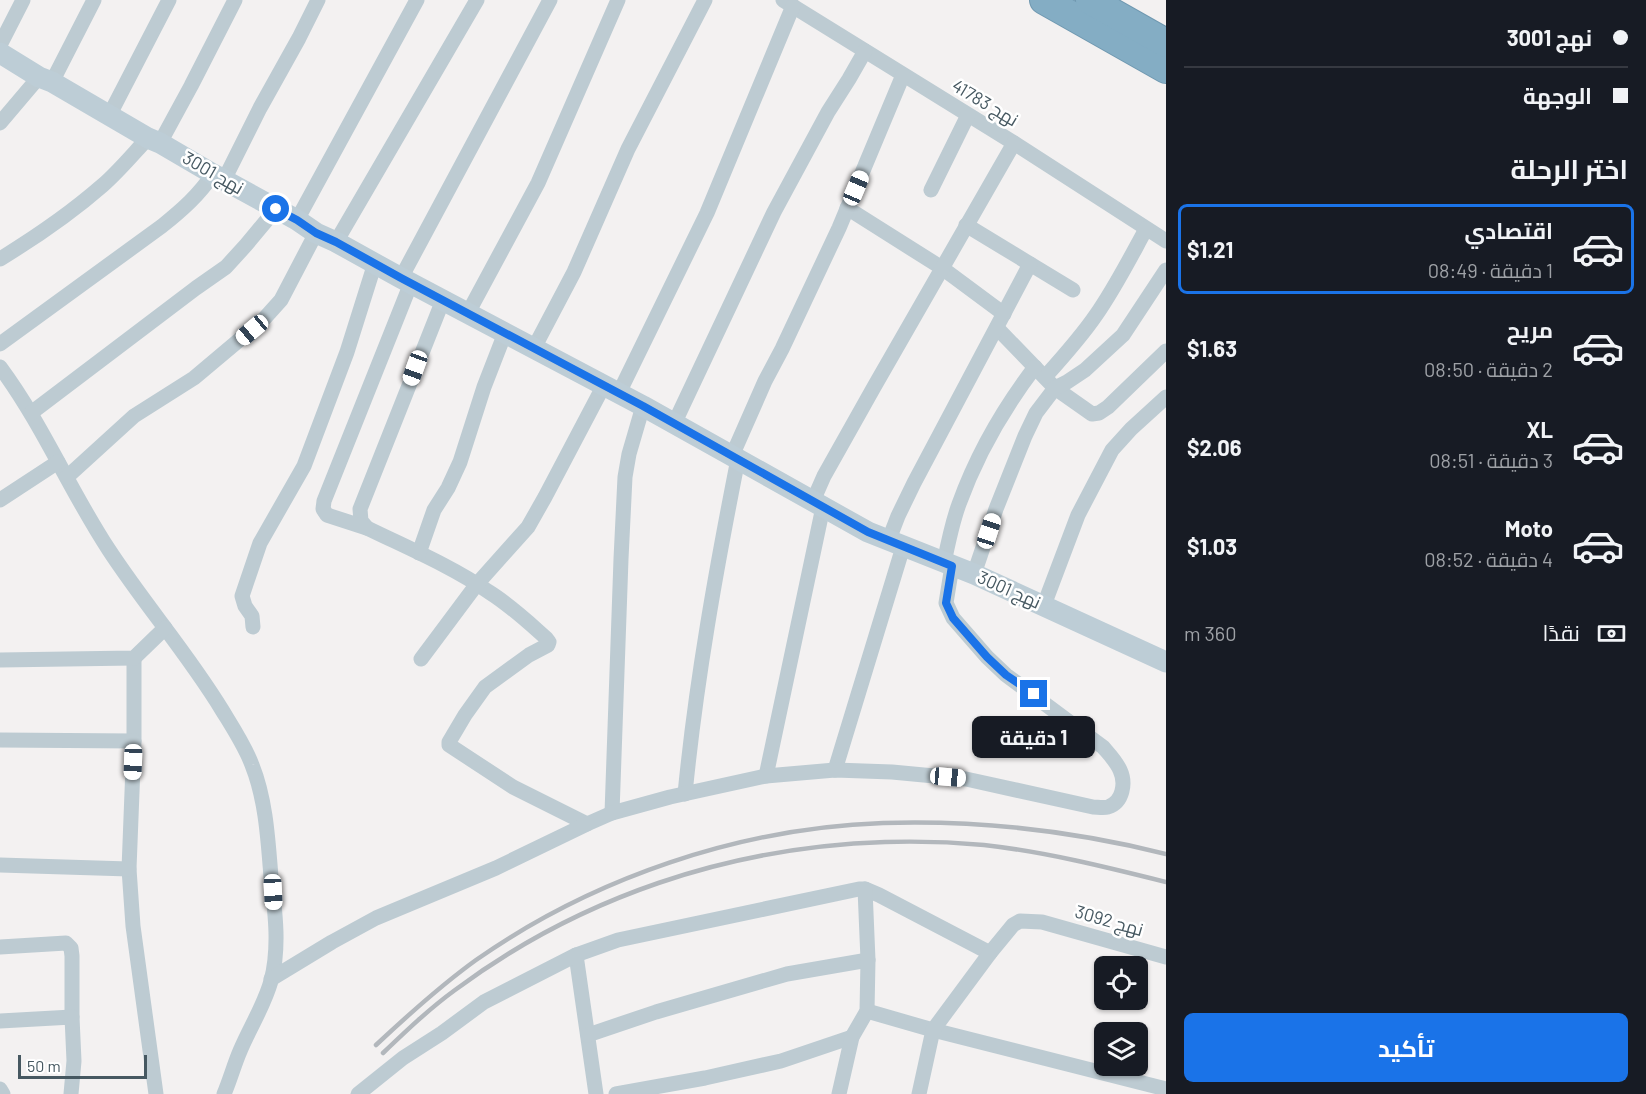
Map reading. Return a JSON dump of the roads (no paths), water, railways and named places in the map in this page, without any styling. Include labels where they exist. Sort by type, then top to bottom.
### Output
[{"type":"highway","points":[[1044,0],[1166,69]]},
{"type":"highway","points":[[1090,0],[1166,43]]},
{"type":"street","points":[[0,45],[23,0]]},
{"type":"street","points":[[0,123],[45,80],[94,0]]},
{"type":"street","points":[[109,116],[170,0]]},
{"type":"street","points":[[0,259],[45,231],[103,185],[154,140],[191,86],[235,0]]},
{"type":"street","points":[[0,344],[162,226],[219,177],[260,108],[318,0]]},
{"type":"street","points":[[297,220],[417,0]]},
{"type":"street","points":[[336,242],[477,0]]},
{"type":"street","points":[[550,0],[482,124],[431,224],[406,281],[323,509],[327,514],[367,528],[477,584],[518,613],[549,642],[544,648],[529,655],[484,687],[465,715],[449,745],[513,787],[587,824]]},
{"type":"street","points":[[468,313],[538,183],[618,0]]},
{"type":"street","points":[[534,348],[574,272],[628,149],[705,0]]},
{"type":"street","points":[[421,659],[477,584],[528,527],[612,389],[707,213],[788,3]]},
{"type":"street","name":"نهج 41783","points":[[788,3],[1014,143],[1166,242]]},
{"type":"street","points":[[674,424],[774,212],[828,112],[865,51]]},
{"type":"street","name":"نهج 3001","points":[[0,53],[297,220],[316,233],[375,262],[406,281],[612,389],[868,532],[974,574],[1166,662]]},
{"type":"street","points":[[685,794],[711,595],[735,458],[765,381],[805,302],[903,75]]},
{"type":"street","points":[[931,190],[968,115]]},
{"type":"street","points":[[766,776],[818,504],[847,435],[1014,143]]},
{"type":"street","points":[[847,208],[942,267],[1004,314]]},
{"type":"street","points":[[31,413],[225,267],[276,209]]},
{"type":"street","points":[[966,225],[1073,290]]},
{"type":"street","points":[[271,979],[376,918],[496,868],[612,813],[766,776],[835,770],[892,772],[966,779],[1093,807],[1107,807],[1119,798],[1123,779],[1116,762],[1103,747],[1006,675],[953,618],[946,603],[948,564],[958,506],[999,418],[1045,377],[1079,339],[1096,316],[1146,229]]},
{"type":"street","points":[[67,477],[134,416],[194,378],[263,320],[281,300],[316,233]]},
{"type":"street","points":[[253,627],[252,616],[242,596],[260,543],[304,466],[346,352],[375,262]]},
{"type":"street","points":[[835,770],[914,483],[1030,264]]},
{"type":"street","points":[[1045,377],[1067,382],[1085,370],[1123,335],[1166,270]]},
{"type":"street","points":[[367,528],[361,521],[360,509],[443,300]]},
{"type":"street","points":[[997,328],[1045,377],[1092,414],[1099,413],[1108,407],[1166,351]]},
{"type":"street","points":[[419,553],[434,510],[448,488],[460,462],[484,387],[505,333]]},
{"type":"street","points":[[0,367],[31,413],[108,549],[206,683],[241,740],[260,787],[273,892],[276,950],[264,1004],[240,1051],[225,1094]]},
{"type":"street","points":[[974,574],[996,509],[1036,413],[1045,377]]},
{"type":"street","points":[[1044,605],[1078,516],[1112,450],[1166,397]]},
{"type":"street","points":[[612,813],[625,477],[631,446],[643,406]]},
{"type":"street","points":[[0,500],[58,462]]},
{"type":"street","points":[[0,660],[134,658],[165,628]]},
{"type":"street","points":[[134,658],[134,741],[129,869],[133,926],[156,1094]]},
{"type":"street","points":[[0,740],[134,741]]},
{"type":"street","points":[[0,866],[129,869]]},
{"type":"street","points":[[358,1094],[403,1058],[484,1002],[576,955],[618,940],[854,889],[865,889],[879,895],[990,953],[933,1030],[919,1094]]},
{"type":"street","points":[[839,1094],[852,1037],[867,1011],[868,960],[865,889]]},
{"type":"street","name":"نهج 3092","points":[[990,953],[1013,925],[1020,921],[1042,922],[1166,957]]},
{"type":"street","points":[[0,947],[66,943],[70,948],[74,1061],[71,1094]]},
{"type":"street","points":[[576,955],[596,1094]]},
{"type":"street","points":[[588,1035],[656,1012],[787,974],[868,960]]},
{"type":"street","points":[[867,1011],[1166,1089]]},
{"type":"street","points":[[0,1021],[72,1017]]},
{"type":"street","points":[[616,1094],[705,1078],[781,1060],[852,1037]]},
{"type":"street","points":[[0,1089],[3,1094]]},
{"type":"railway","points":[[376,1045],[450,980],[521,931],[618,882],[722,847],[775,835],[829,827],[883,823],[954,823],[1061,833],[1166,854]]},
{"type":"railway","points":[[383,1053],[427,1012],[455,990],[503,957],[553,928],[658,883],[770,854],[827,846],[885,842],[972,844],[1053,856],[1166,882]]}]
